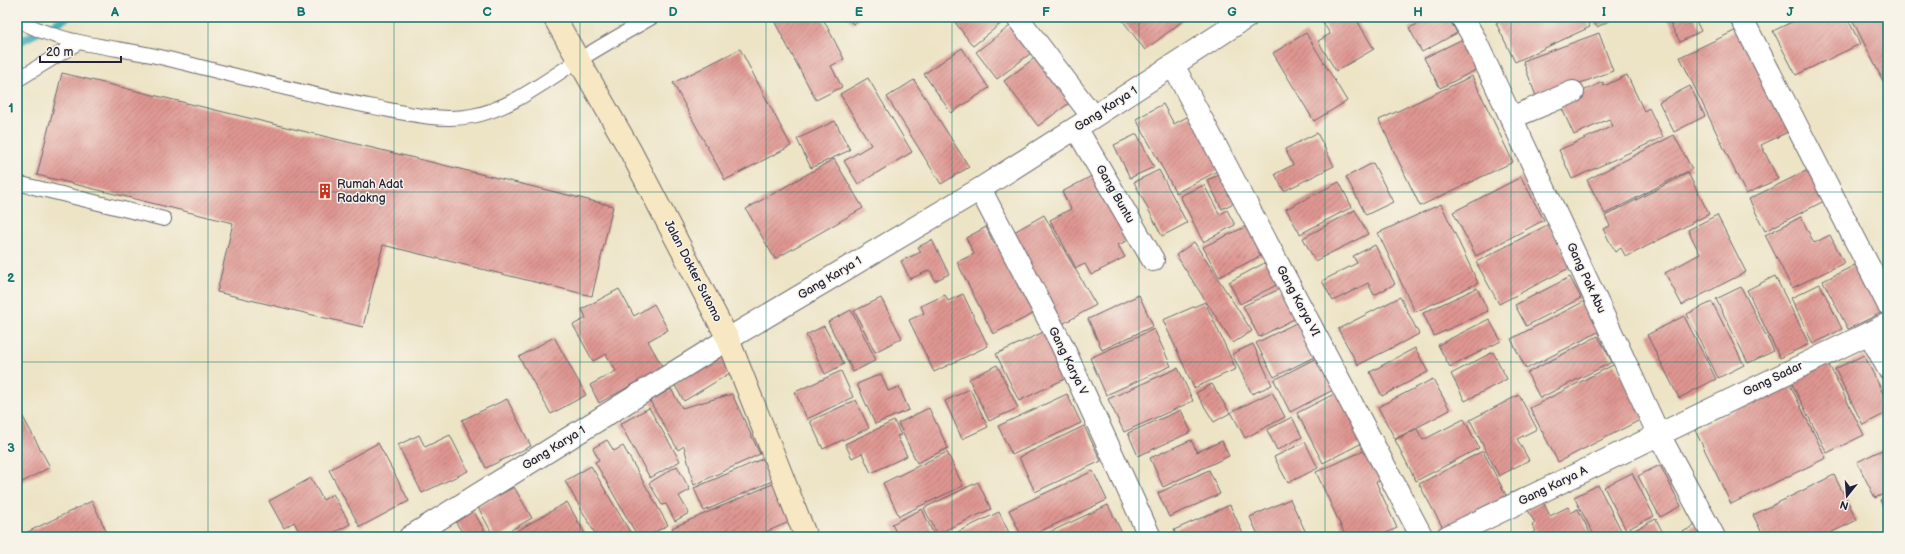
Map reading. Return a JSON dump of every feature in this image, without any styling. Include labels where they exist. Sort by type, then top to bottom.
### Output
[{"type":"street","name":"Jalan Dokter Sutomo","points":[[554,17],[631,152],[728,339],[806,537]]},
{"type":"street","name":"Gang Buntu","points":[[1017,17],[1085,123],[1153,260]]},
{"type":"street","name":"Gang Karya 1","points":[[420,534],[728,339],[980,188],[1085,123],[1247,17]]},
{"type":"street","name":"Gang Pak Abu","points":[[1462,17],[1474,38],[1659,435],[1714,537]]},
{"type":"street","points":[[1741,17],[1888,304]]},
{"type":"street","name":"Gang Karya VI","points":[[1174,65],[1422,537]]},
{"type":"street","points":[[1511,118],[1573,92]]},
{"type":"street","name":"Gang Karya V","points":[[980,188],[1061,343],[1150,537]]},
{"type":"street","points":[[1879,328],[1888,368]]},
{"type":"street","name":"Gang Sadar","points":[[1659,435],[1879,328]]},
{"type":"street","name":"Gang Karya A","points":[[1447,537],[1659,435]]},
{"type":"lane","points":[[17,19],[32,28],[55,37],[158,57],[340,101],[442,118],[472,116],[496,109],[528,92],[652,17]]},
{"type":"lane","points":[[17,80],[79,42]]},
{"type":"lane","points":[[17,184],[164,219]]},
{"type":"building","points":[[772,17],[822,17],[844,59],[831,66],[842,87],[816,100]]},
{"type":"building","points":[[847,17],[863,17],[853,24]]},
{"type":"building","points":[[951,17],[1009,17],[973,46]]},
{"type":"building","points":[[1120,17],[1188,17],[1145,50]]},
{"type":"building","points":[[1320,17],[1355,17],[1374,49],[1336,71],[1318,41],[1330,34]]},
{"type":"building","points":[[1420,17],[1448,17],[1457,33],[1422,52],[1409,28],[1422,22]]},
{"type":"building","points":[[1508,17],[1585,17],[1590,27],[1515,62],[1496,23]]},
{"type":"building","points":[[1591,17],[1617,17],[1597,27]]},
{"type":"building","points":[[1667,17],[1694,17],[1701,31],[1680,42]]},
{"type":"building","points":[[1802,17],[1847,17],[1860,44],[1796,75],[1773,31]]},
{"type":"building","points":[[1851,17],[1888,17],[1888,91]]},
{"type":"building","points":[[1014,23],[1035,50],[997,79],[976,52]]},
{"type":"building","points":[[1745,26],[1794,129],[1761,145],[1778,179],[1746,194],[1680,57]]},
{"type":"building","points":[[1306,33],[1347,101],[1314,121],[1273,53]]},
{"type":"building","points":[[1599,33],[1613,71],[1537,99],[1523,61]]},
{"type":"building","points":[[1463,39],[1478,69],[1440,88],[1424,58]]},
{"type":"building","points":[[962,48],[989,88],[951,113],[924,74]]},
{"type":"building","points":[[740,49],[791,146],[725,180],[673,83]]},
{"type":"building","points":[[1041,53],[1076,98],[1038,126],[1004,81]]},
{"type":"building","name":"Rumah Adat Radakng","points":[[62,73],[613,206],[592,296],[383,245],[363,327],[217,292],[233,223],[37,175]]},
{"type":"building","points":[[1627,75],[1644,111],[1649,108],[1663,137],[1572,179],[1559,150],[1613,126],[1609,119],[1574,135],[1559,102],[1603,82],[1604,86]]},
{"type":"building","points":[[1472,76],[1513,162],[1420,206],[1379,120]]},
{"type":"building","points":[[868,78],[912,152],[858,184],[844,161],[871,145],[840,94]]},
{"type":"building","points":[[914,80],[969,167],[941,184],[887,97]]},
{"type":"building","points":[[1690,86],[1705,116],[1674,132],[1659,102]]},
{"type":"building","points":[[1163,104],[1174,124],[1196,112],[1225,167],[1176,193],[1136,119]]},
{"type":"building","points":[[835,121],[850,150],[811,168],[797,139]]},
{"type":"building","points":[[1317,133],[1334,166],[1284,191],[1275,174],[1293,165],[1285,149]]},
{"type":"building","points":[[1137,134],[1154,167],[1130,178],[1114,145]]},
{"type":"building","points":[[1674,135],[1692,169],[1605,214],[1587,180]]},
{"type":"building","points":[[834,159],[863,208],[775,259],[746,209]]},
{"type":"building","points":[[1373,163],[1393,202],[1366,215],[1346,177]]},
{"type":"building","points":[[1812,168],[1828,199],[1765,231],[1749,199]]},
{"type":"building","points":[[1159,170],[1187,223],[1162,236],[1134,182]]},
{"type":"building","points":[[1099,172],[1135,237],[1118,245],[1125,257],[1091,275],[1085,264],[1076,268],[1050,220],[1071,209],[1062,192]]},
{"type":"building","points":[[1226,172],[1241,199],[1222,209],[1207,180]]},
{"type":"building","points":[[1688,173],[1709,214],[1626,257],[1621,248],[1615,252],[1603,229],[1610,226],[1605,216]]},
{"type":"building","points":[[1521,177],[1544,220],[1476,256],[1453,212]]},
{"type":"building","points":[[1339,182],[1352,207],[1300,234],[1286,209]]},
{"type":"building","points":[[1204,185],[1220,215],[1227,210],[1235,225],[1203,242],[1180,196]]},
{"type":"building","points":[[1441,204],[1478,283],[1415,312],[1378,233]]},
{"type":"building","points":[[1355,210],[1368,234],[1315,261],[1303,238]]},
{"type":"building","points":[[1044,215],[1096,305],[1059,326],[1007,236]]},
{"type":"building","points":[[1717,215],[1746,272],[1682,305],[1665,273],[1700,254],[1688,230]]},
{"type":"building","points":[[1801,217],[1814,243],[1830,235],[1844,263],[1792,288],[1765,235]]},
{"type":"building","points":[[1253,223],[1268,252],[1219,277],[1203,247]]},
{"type":"building","points":[[1549,224],[1571,267],[1499,304],[1476,262]]},
{"type":"building","points":[[986,227],[994,244],[1003,240],[1039,311],[993,334],[957,262],[974,254],[966,238]]},
{"type":"building","points":[[932,240],[949,274],[935,281],[930,270],[910,279],[901,261],[921,252],[918,247]]},
{"type":"building","points":[[1194,242],[1252,331],[1233,343],[1176,255]]},
{"type":"building","points":[[1375,245],[1395,284],[1374,295],[1368,283],[1333,301],[1322,281],[1357,263],[1353,256]]},
{"type":"building","points":[[1888,255],[1888,268],[1883,258]]},
{"type":"building","points":[[1272,259],[1284,281],[1240,304],[1229,282]]},
{"type":"building","points":[[1857,264],[1881,313],[1848,329],[1823,281]]},
{"type":"building","points":[[1775,276],[1809,344],[1780,358],[1747,290]]},
{"type":"building","points":[[1570,277],[1581,298],[1526,326],[1515,305]]},
{"type":"building","points":[[1820,284],[1842,329],[1813,344],[1791,298]]},
{"type":"building","points":[[1286,286],[1302,315],[1259,337],[1243,306]]},
{"type":"building","points":[[1741,287],[1774,351],[1748,363],[1716,299]]},
{"type":"building","points":[[1477,288],[1488,311],[1434,336],[1423,313]]},
{"type":"building","points":[[619,289],[634,316],[654,304],[668,330],[648,341],[663,368],[599,403],[590,385],[616,371],[606,354],[593,361],[573,325],[586,318],[582,309]]},
{"type":"building","points":[[963,294],[988,346],[934,372],[909,320],[924,313],[921,306],[945,295],[948,301]]},
{"type":"building","points":[[1139,295],[1153,326],[1102,350],[1088,319]]},
{"type":"building","points":[[1400,297],[1419,334],[1358,365],[1338,329]]},
{"type":"building","points":[[881,298],[902,338],[875,352],[854,311]]},
{"type":"building","points":[[1585,301],[1600,331],[1526,369],[1511,339]]},
{"type":"building","points":[[1205,302],[1236,369],[1194,388],[1163,320]]},
{"type":"building","points":[[1712,302],[1744,365],[1718,378],[1687,314]]},
{"type":"building","points":[[851,310],[876,360],[853,372],[828,322]]},
{"type":"building","points":[[1684,316],[1716,379],[1679,398],[1647,335]]},
{"type":"building","points":[[1304,319],[1322,353],[1274,377],[1256,343]]},
{"type":"building","points":[[1489,319],[1501,341],[1450,367],[1438,345]]},
{"type":"building","points":[[824,326],[844,364],[825,374],[806,335]]},
{"type":"building","points":[[1050,329],[1073,375],[1019,401],[996,354]]},
{"type":"building","points":[[1154,329],[1171,366],[1106,395],[1090,358]]},
{"type":"building","points":[[1598,336],[1612,362],[1540,398],[1527,373]]},
{"type":"building","points":[[554,337],[586,395],[551,414],[519,357]]},
{"type":"building","points":[[1253,344],[1272,385],[1252,394],[1232,354]]},
{"type":"building","points":[[1415,348],[1428,372],[1382,396],[1370,372]]},
{"type":"building","points":[[1493,352],[1507,379],[1465,401],[1451,374]]},
{"type":"building","points":[[725,353],[735,370],[684,401],[674,384]]},
{"type":"building","points":[[1322,355],[1339,387],[1290,412],[1274,380]]},
{"type":"building","points":[[1864,355],[1888,403],[1888,412],[1863,425],[1835,369]]},
{"type":"building","points":[[1827,361],[1864,435],[1827,453],[1790,380]]},
{"type":"building","points":[[1615,364],[1644,418],[1558,462],[1530,408]]},
{"type":"building","points":[[997,365],[1018,408],[989,421],[969,379]]},
{"type":"building","points":[[1178,368],[1193,401],[1124,432],[1108,399]]},
{"type":"building","points":[[841,371],[853,397],[807,419],[795,392]]},
{"type":"building","points":[[881,374],[888,391],[899,387],[909,410],[875,424],[857,384]]},
{"type":"building","points":[[1433,379],[1450,410],[1395,439],[1378,407]]},
{"type":"building","points":[[1789,383],[1826,458],[1731,504],[1695,430]]},
{"type":"building","points":[[1212,384],[1230,413],[1214,422],[1196,393]]},
{"type":"building","points":[[671,389],[682,408],[732,394],[760,454],[694,485],[684,446],[678,450],[650,401]]},
{"type":"building","points":[[970,389],[988,427],[962,439],[945,401]]},
{"type":"building","points":[[1340,391],[1366,441],[1323,463],[1297,413]]},
{"type":"building","points":[[1272,392],[1285,417],[1245,438],[1231,412]]},
{"type":"building","points":[[1067,394],[1081,423],[1012,455],[998,426]]},
{"type":"building","points":[[1519,395],[1537,429],[1517,439],[1529,460],[1499,476],[1470,420]]},
{"type":"building","points":[[507,399],[531,446],[486,468],[462,420]]},
{"type":"building","points":[[856,400],[869,428],[823,449],[810,421]]},
{"type":"building","points":[[17,406],[50,467],[17,485]]},
{"type":"building","points":[[649,408],[680,461],[650,478],[620,424]]},
{"type":"building","points":[[929,408],[948,448],[917,463],[898,423]]},
{"type":"building","points":[[1181,410],[1191,432],[1138,456],[1128,433]]},
{"type":"building","points":[[1292,417],[1302,437],[1277,450],[1267,430]]},
{"type":"building","points":[[1464,419],[1479,448],[1416,481],[1395,440],[1417,429],[1423,440]]},
{"type":"building","points":[[894,421],[901,435],[897,436],[907,456],[871,473],[862,453],[852,458],[845,444]]},
{"type":"building","points":[[1084,426],[1101,461],[1035,492],[1019,457]]},
{"type":"building","points":[[419,435],[425,447],[450,435],[468,471],[422,493],[398,445]]},
{"type":"building","points":[[607,440],[614,451],[623,446],[668,525],[646,537],[638,537],[595,462],[599,460],[593,448]]},
{"type":"building","points":[[1191,440],[1197,452],[1222,441],[1229,456],[1163,487],[1150,458]]},
{"type":"building","points":[[1305,442],[1318,468],[1288,483],[1274,457]]},
{"type":"building","points":[[378,443],[409,501],[360,527],[329,470]]},
{"type":"building","points":[[1888,447],[1888,492],[1875,498],[1857,462]]},
{"type":"building","points":[[1368,449],[1382,480],[1376,482],[1397,528],[1378,537],[1346,537],[1316,472]]},
{"type":"building","points":[[1483,451],[1507,497],[1444,530],[1419,484]]},
{"type":"building","points":[[947,452],[963,486],[899,516],[883,483]]},
{"type":"building","points":[[769,456],[779,478],[704,511],[694,488]]},
{"type":"building","points":[[1660,465],[1681,506],[1660,517],[1638,476]]},
{"type":"building","points":[[591,466],[633,537],[597,537],[565,481]]},
{"type":"building","points":[[677,466],[690,490],[679,496],[689,513],[675,521],[666,504],[662,505],[649,483]]},
{"type":"building","points":[[1209,470],[1220,494],[1169,517],[1158,493]]},
{"type":"building","points":[[1093,471],[1107,500],[1028,537],[1022,537],[1009,510]]},
{"type":"building","points":[[1632,473],[1654,516],[1626,530],[1604,487]]},
{"type":"building","points":[[1834,475],[1857,520],[1822,537],[1764,537],[1753,515]]},
{"type":"building","points":[[311,478],[323,500],[333,494],[350,524],[326,537],[302,537],[294,522],[284,528],[269,501]]},
{"type":"building","points":[[777,482],[794,520],[754,537],[676,537],[672,528]]},
{"type":"building","points":[[978,482],[991,509],[937,534],[924,508]]},
{"type":"building","points":[[1598,485],[1622,532],[1612,537],[1595,537],[1574,497]]},
{"type":"building","points":[[514,487],[532,518],[499,537],[494,537],[478,507]]},
{"type":"building","points":[[1888,496],[1888,516],[1880,500]]},
{"type":"building","points":[[1290,499],[1308,537],[1259,537],[1250,517]]},
{"type":"building","points":[[92,501],[108,535],[105,537],[17,537]]},
{"type":"building","points":[[567,502],[587,537],[520,537],[517,531]]},
{"type":"building","points":[[1543,502],[1550,516],[1568,507],[1571,513],[1578,509],[1592,537],[1535,537],[1532,533],[1536,531],[1532,525],[1535,523],[1528,510]]},
{"type":"building","points":[[1108,505],[1124,537],[1039,537]]},
{"type":"building","points":[[1230,505],[1243,534],[1237,537],[1177,537],[1174,530]]},
{"type":"building","points":[[922,509],[934,535],[931,537],[898,537],[892,524]]},
{"type":"building","points":[[473,510],[488,537],[465,537],[455,521]]},
{"type":"building","points":[[999,512],[1011,537],[947,537]]},
{"type":"building","points":[[1656,519],[1665,537],[1621,537]]},
{"type":"building","points":[[1696,525],[1702,537],[1673,537]]},
{"type":"waterway","points":[[17,43],[68,17]]},
{"type":"place","name":"Rumah Adat Radakng","points":[[325,191]]}]
